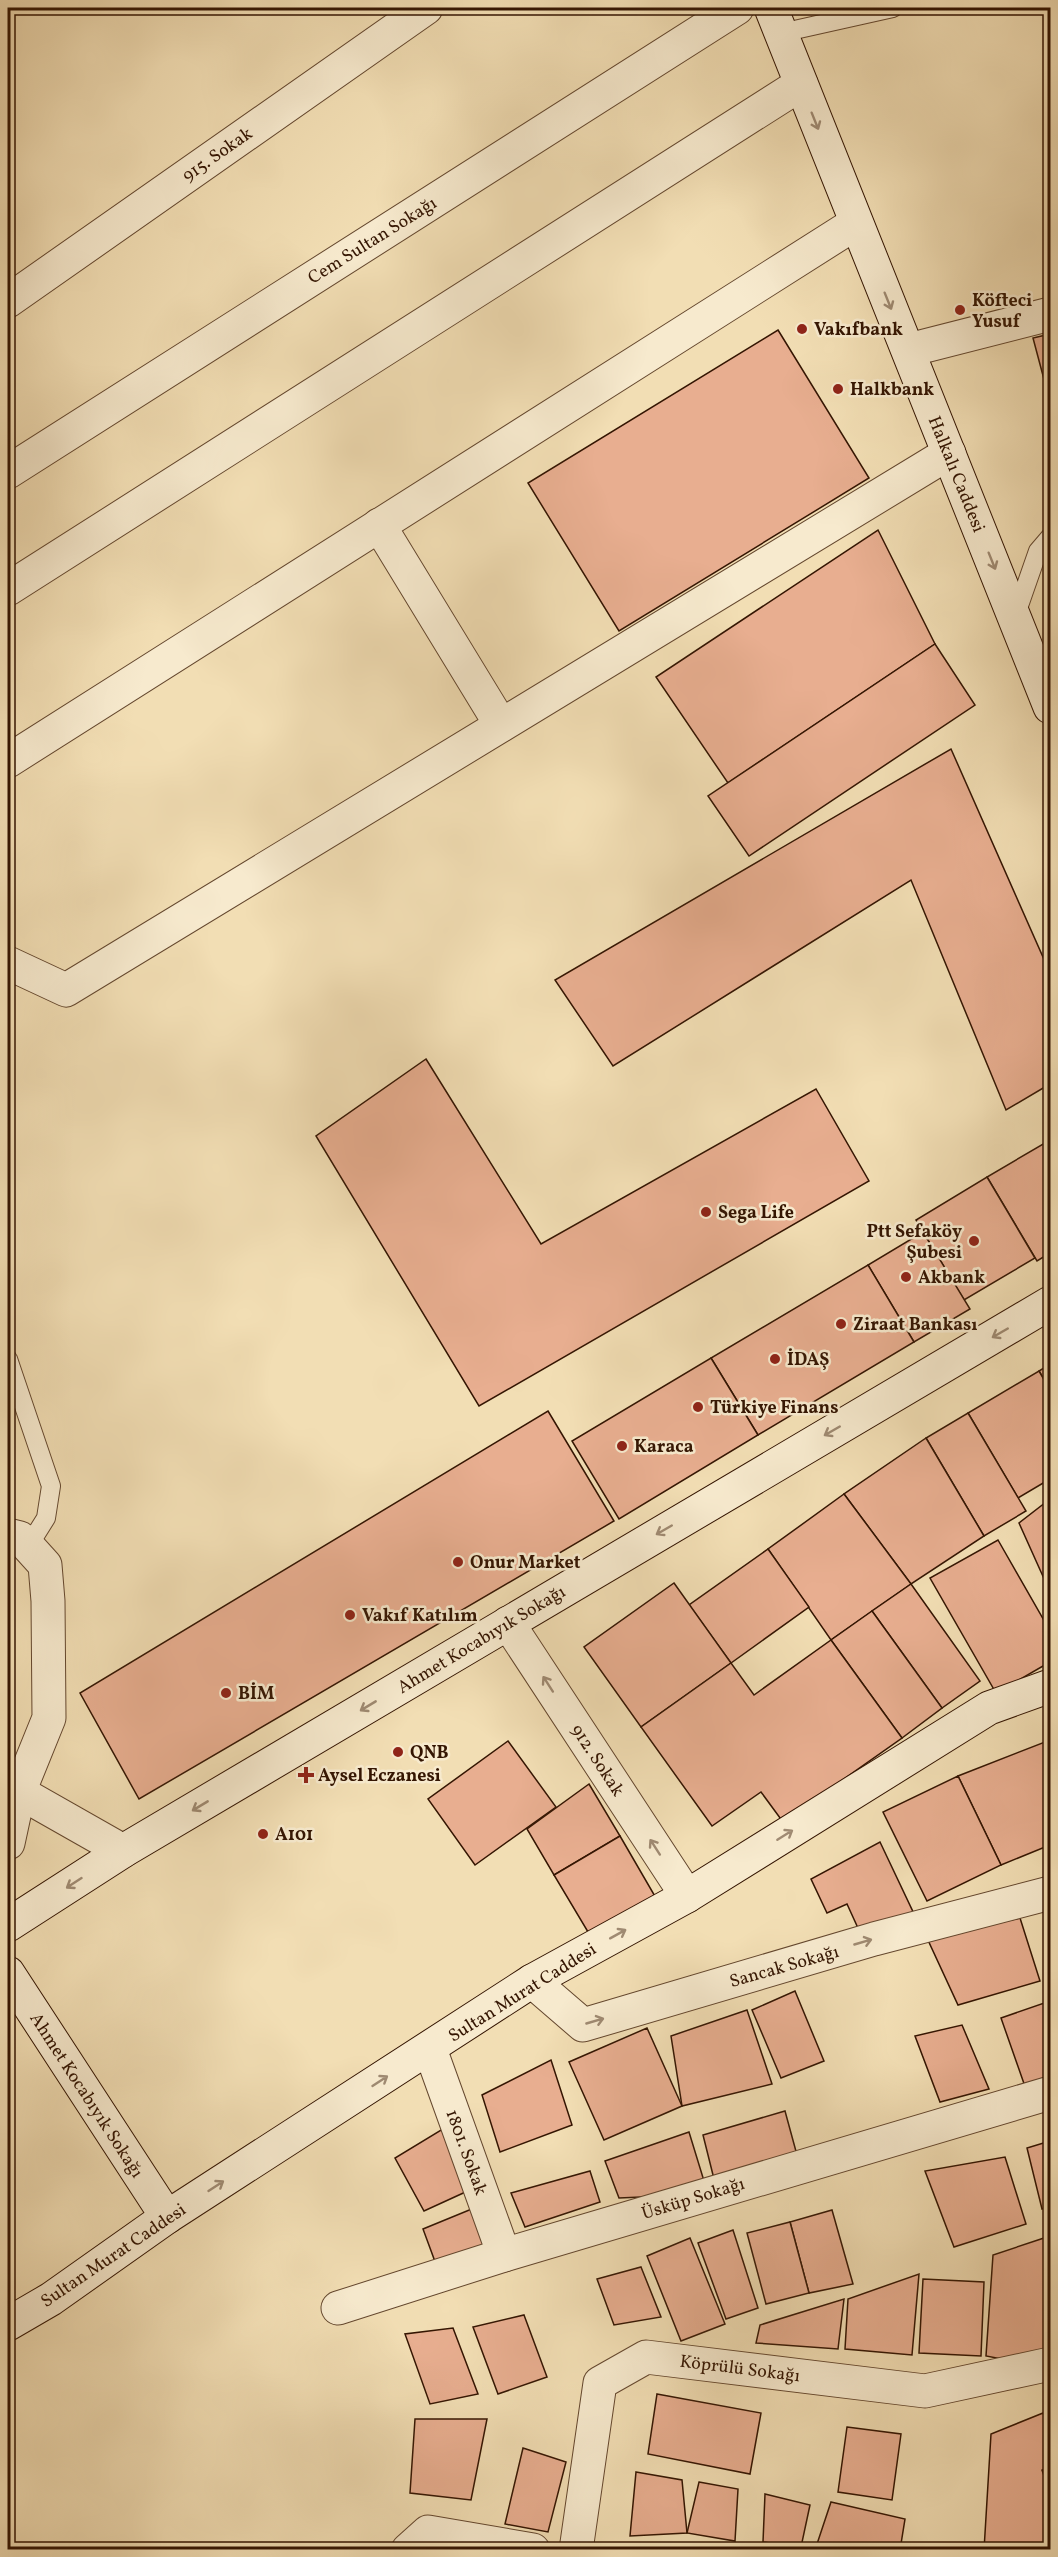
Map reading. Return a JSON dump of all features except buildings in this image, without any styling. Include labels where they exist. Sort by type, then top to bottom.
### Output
[{"type":"street","name":"915. Sokak","points":[[8,300],[426,8]]},
{"type":"street","name":"Cem Sultan Sokağı","points":[[8,472],[737,8]]},
{"type":"street","name":"Halkalı Caddesi","points":[[776,20],[1050,707]]},
{"type":"street","points":[[8,589],[801,84]]},
{"type":"street","points":[[8,761],[856,223]]},
{"type":"street","points":[[909,350],[1050,314]]},
{"type":"street","points":[[8,963],[66,990],[949,453]]},
{"type":"street","points":[[379,525],[501,725]]},
{"type":"street","name":"Ahmet Kocabıyık Sokağı","points":[[8,1925],[123,1851],[1050,1303]]},
{"type":"street","points":[[8,1843],[13,1791],[49,1718],[48,1601],[45,1565],[17,1539]]},
{"type":"street","name":"912. Sokak","points":[[508,1623],[687,1896]]},
{"type":"street","name":"Sultan Murat Caddesi","points":[[8,2324],[51,2299],[167,2217],[532,1981],[687,1896],[989,1708],[1050,1686]]},
{"type":"street","points":[[13,1791],[123,1851]]},
{"type":"street","name":"Sancak Sokağı","points":[[532,1981],[583,2025],[874,1939],[1050,1893]]},
{"type":"street","name":"Ahmet Kocabıyık Sokağı","points":[[8,1973],[167,2217]]},
{"type":"street","name":"1801. Sokak","points":[[430,2049],[504,2255]]},
{"type":"street","name":"Üsküp Sokağı","points":[[338,2308],[504,2255],[1050,2093]]},
{"type":"street","name":"Köprülü Sokağı","points":[[576,2550],[600,2383],[646,2357],[925,2391],[1050,2364]]},
{"type":"street","points":[[408,2550],[428,2532],[533,2550]]},
{"type":"lane","points":[[776,20],[893,8]]},
{"type":"lane","points":[[1014,617],[1038,551],[1050,537]]},
{"type":"lane","points":[[8,1359],[51,1486],[46,1518],[36,1534],[17,1539]]},
{"type":"place","name":"Köfteci Yusuf","points":[[960,310]]},
{"type":"place","name":"Vakıfbank","points":[[802,329]]},
{"type":"place","name":"Halkbank","points":[[838,389]]},
{"type":"place","name":"Sega Life","points":[[706,1212]]},
{"type":"place","name":"Ptt Sefaköy Şubesi","points":[[974,1241]]},
{"type":"place","name":"Akbank","points":[[906,1277]]},
{"type":"place","name":"Ziraat Bankası","points":[[841,1324]]},
{"type":"place","name":"İDAŞ","points":[[775,1359]]},
{"type":"place","name":"Türkiye Finans","points":[[698,1407]]},
{"type":"place","name":"Karaca","points":[[622,1446]]},
{"type":"place","name":"Onur Market","points":[[458,1562]]},
{"type":"place","name":"Vakıf Katılım","points":[[350,1615]]},
{"type":"place","name":"BİM","points":[[226,1693]]},
{"type":"place","name":"QNB","points":[[398,1752]]},
{"type":"place","name":"Aysel Eczanesi","points":[[306,1775]]},
{"type":"place","name":"A101","points":[[263,1834]]}]
